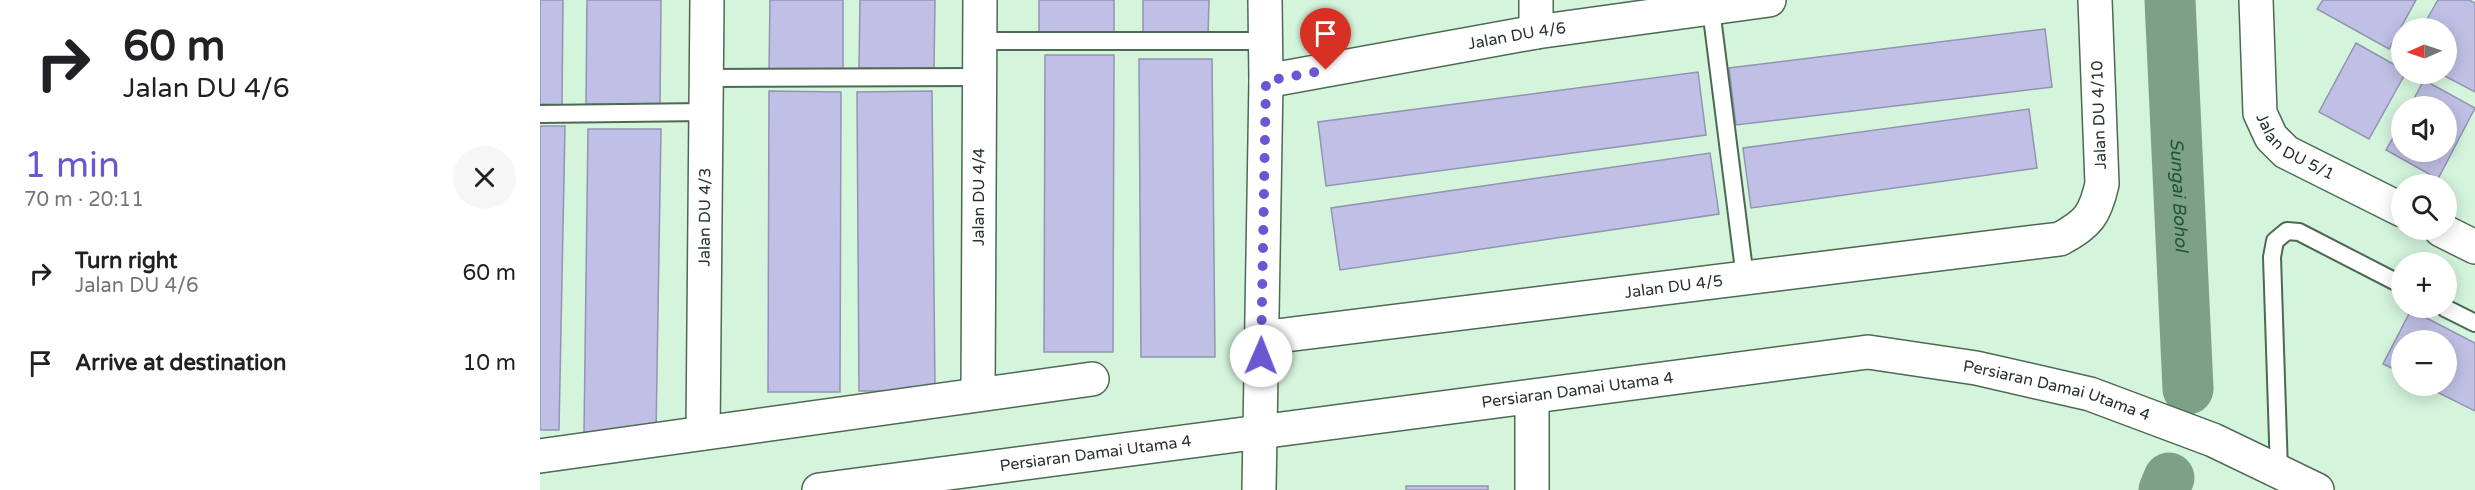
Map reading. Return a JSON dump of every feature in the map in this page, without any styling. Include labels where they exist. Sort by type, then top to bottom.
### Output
[{"type":"street","name":"Jalan DU 4/3","points":[[703,433],[707,0]]},
{"type":"street","name":"Jalan DU 4/4","points":[[978,393],[980,0]]},
{"type":"street","points":[[1259,490],[1258,433],[1266,81],[1265,0]]},
{"type":"street","points":[[1536,0],[1536,32]]},
{"type":"street","name":"Jalan DU 4/6","points":[[1266,81],[1536,32],[1769,0]]},
{"type":"street","name":"Jalan DU 4/10","points":[[2084,226],[2097,207],[2102,184],[2095,0]]},
{"type":"street","name":"Jalan DU 5/1","points":[[2256,0],[2260,113],[2271,136],[2286,152],[2391,204]]},
{"type":"street","name":"Jalan DU 4/5","points":[[1261,338],[2032,245],[2060,239],[2084,226]]},
{"type":"street","points":[[2457,238],[2475,247]]},
{"type":"street","name":"Persiaran Damai Utama 4","points":[[819,490],[979,480],[1258,433],[1868,352],[1976,368],[2090,394],[2213,440],[2317,490]]},
{"type":"street","points":[[540,456],[978,393],[1092,379]]},
{"type":"street","points":[[1532,398],[1532,490]]},
{"type":"lane","points":[[1711,9],[1745,278]]},
{"type":"lane","points":[[981,41],[1264,41]]},
{"type":"lane","points":[[706,78],[980,77]]},
{"type":"lane","points":[[540,114],[705,112]]},
{"type":"lane","points":[[2279,471],[2272,257],[2275,241],[2287,231],[2299,232],[2391,279]]},
{"type":"lane","points":[[2457,314],[2475,323]]},
{"type":"building","points":[[540,0],[563,0],[562,105],[540,104]]},
{"type":"building","points":[[587,0],[661,0],[660,105],[586,104]]},
{"type":"building","points":[[770,0],[843,0],[843,72],[769,72]]},
{"type":"building","points":[[860,0],[935,0],[934,68],[859,68]]},
{"type":"building","points":[[1039,0],[1114,0],[1114,36],[1039,35]]},
{"type":"building","points":[[1143,0],[1209,0],[1208,35],[1143,35]]},
{"type":"building","points":[[2323,0],[2416,0],[2406,18],[2391,18],[2389,49],[2317,9]]},
{"type":"building","points":[[2438,0],[2469,0],[2475,3],[2475,92],[2457,82],[2457,18],[2428,18]]},
{"type":"building","points":[[2045,29],[2052,87],[1736,125],[1729,68]]},
{"type":"building","points":[[2356,43],[2391,63],[2391,84],[2399,84],[2369,139],[2319,112]]},
{"type":"building","points":[[1045,55],[1114,55],[1113,352],[1044,352]]},
{"type":"building","points":[[1139,59],[1212,59],[1215,357],[1141,357]]},
{"type":"building","points":[[1698,72],[1706,135],[1326,186],[1318,122]]},
{"type":"building","points":[[2422,84],[2431,84],[2453,96],[2415,96]]},
{"type":"building","points":[[769,91],[841,92],[840,392],[768,392]]},
{"type":"building","points":[[932,91],[935,391],[859,391],[857,92]]},
{"type":"building","points":[[2457,98],[2475,108],[2457,143]]},
{"type":"building","points":[[2029,109],[2037,168],[1751,208],[1743,148]]},
{"type":"building","points":[[540,126],[565,126],[559,430],[540,430]]},
{"type":"building","points":[[588,129],[661,129],[656,433],[584,432]]},
{"type":"building","points":[[2391,141],[2391,153],[2386,150]]},
{"type":"building","points":[[1710,153],[1719,214],[1340,270],[1331,208]]},
{"type":"building","points":[[2408,162],[2447,162],[2441,174],[2429,174]]},
{"type":"building","points":[[2407,318],[2427,318],[2450,330],[2401,330]]},
{"type":"building","points":[[2457,334],[2475,343],[2475,411],[2445,396],[2457,396]]},
{"type":"building","points":[[2391,349],[2391,368],[2383,364]]},
{"type":"building","points":[[1406,486],[1488,486],[1488,490],[1406,490]]},
{"type":"waterway","name":"Sungai Bohol","points":[[2170,0],[2188,389]]},
{"type":"waterway","name":"Sungai Bohol","points":[[2164,490],[2169,478]]},
{"type":"route","points":[[1261,356],[1266,81],[1326,70]]}]
